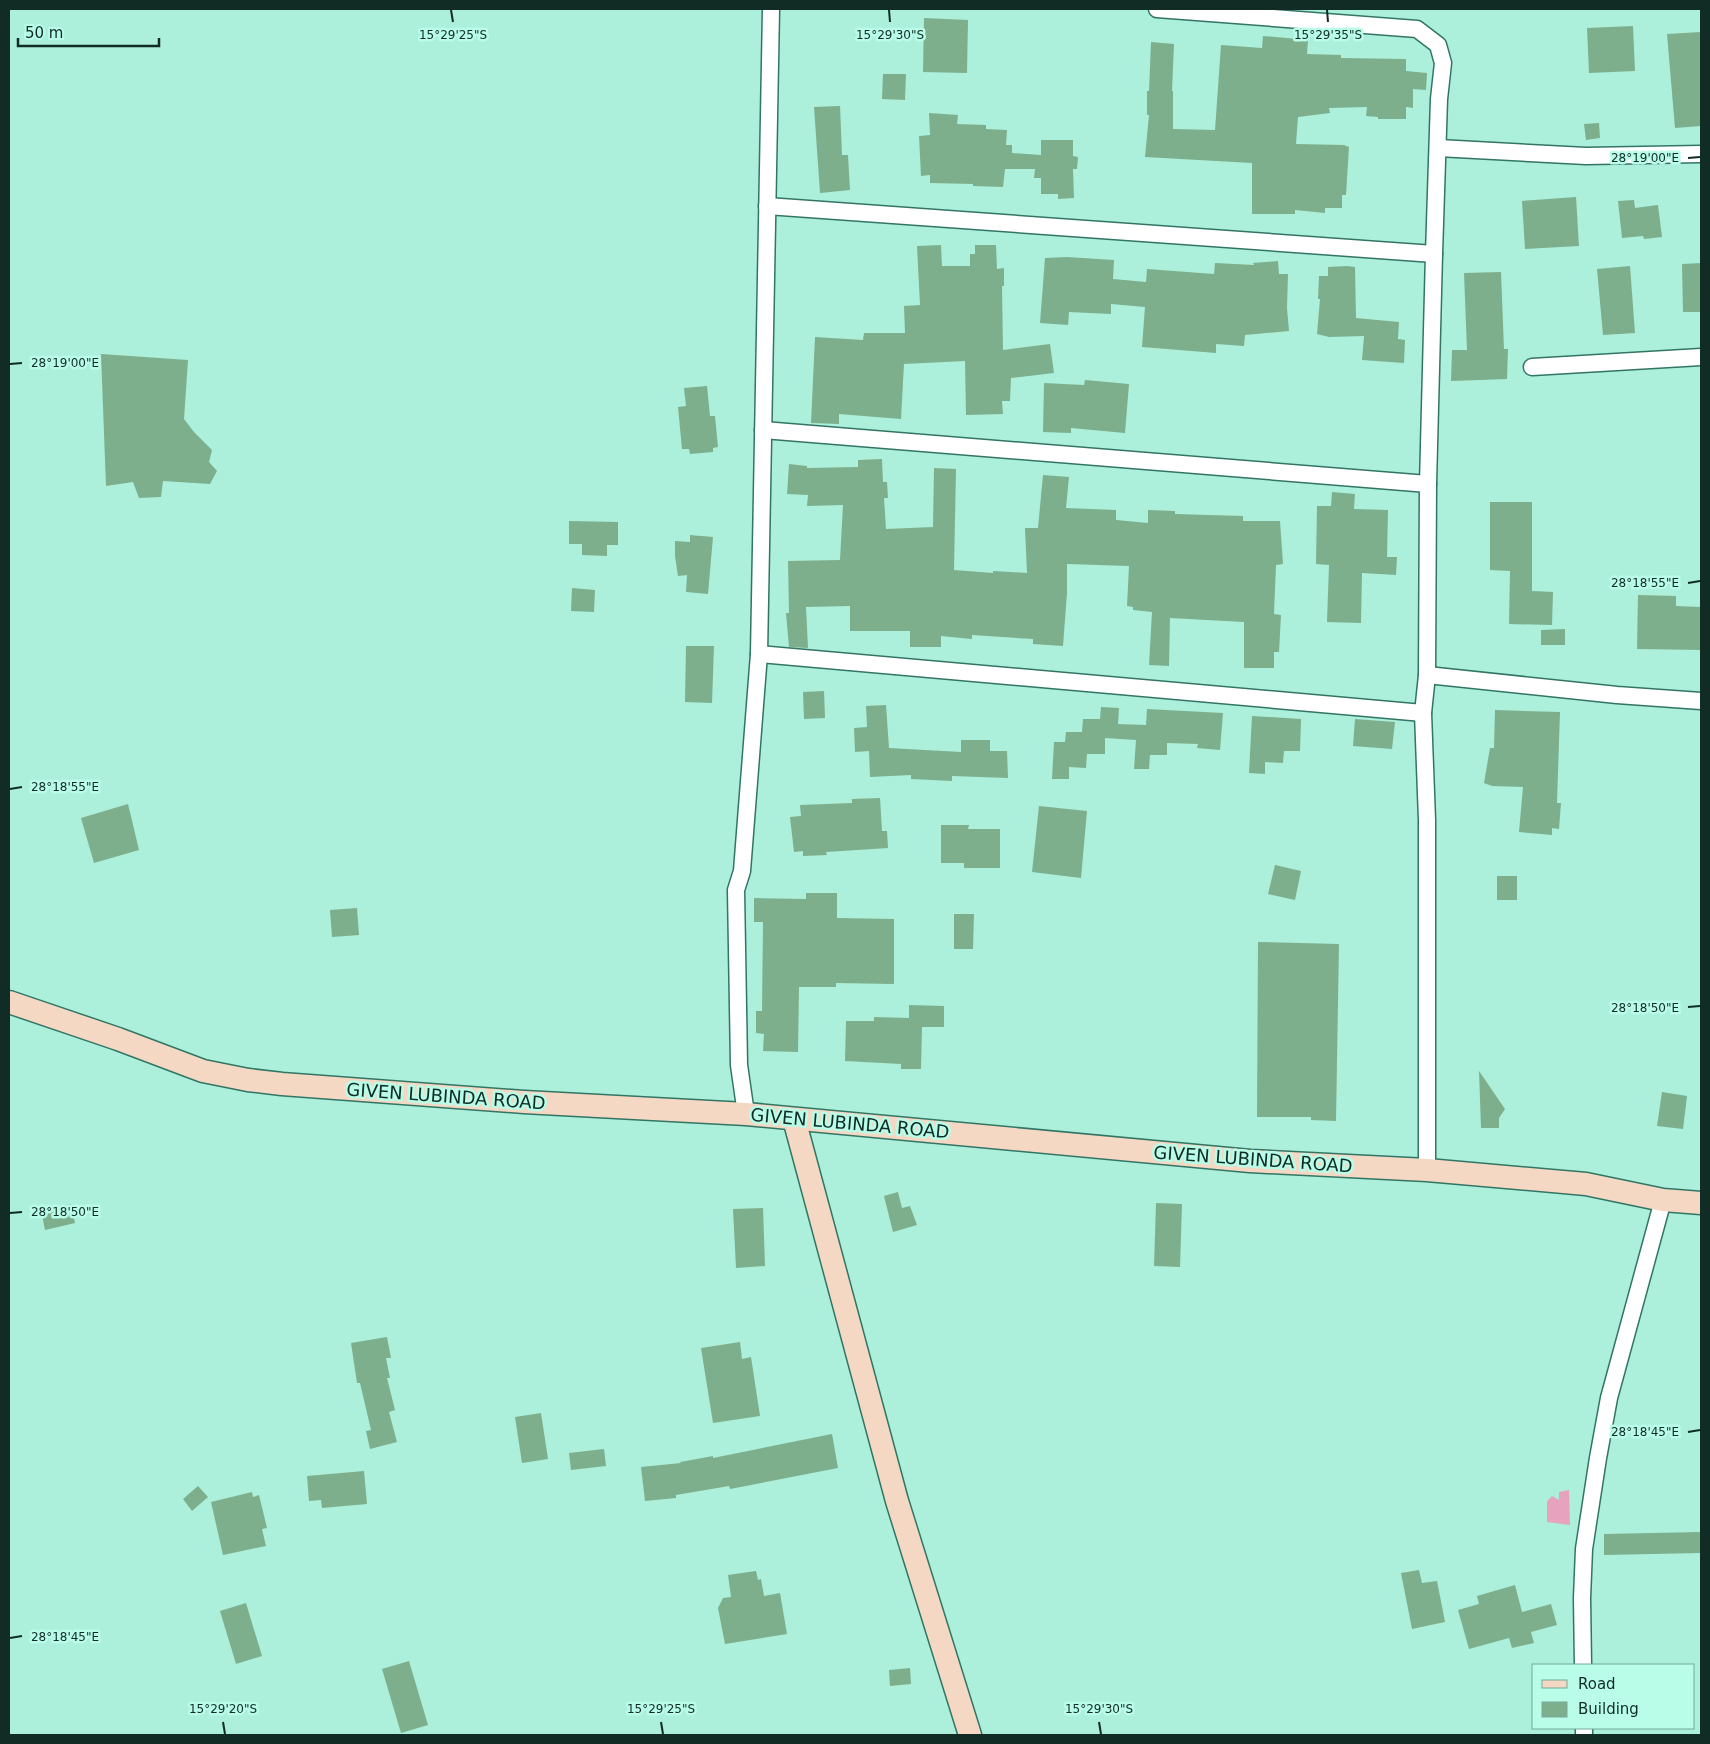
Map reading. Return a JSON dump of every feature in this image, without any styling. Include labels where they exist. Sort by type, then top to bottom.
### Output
[{"type":"street","points":[[746,1114],[739,1065],[736,890],[742,871],[758,654],[771,9]]},
{"type":"street","points":[[1157,9],[1417,29],[1438,46],[1443,63],[1439,99],[1434,254],[1428,484],[1426,675],[1423,713],[1427,820],[1427,1170]]},
{"type":"street","points":[[1438,148],[1586,156],[1701,154]]},
{"type":"street","points":[[767,206],[1434,254]]},
{"type":"street","points":[[1532,367],[1701,357]]},
{"type":"street","points":[[763,430],[1428,484]]},
{"type":"street","points":[[758,654],[1423,713]]},
{"type":"street","points":[[1426,675],[1617,696],[1701,701]]},
{"type":"street","name":"GIVEN LUBINDA ROAD","points":[[9,1002],[118,1039],[203,1071],[248,1080],[391,1093],[746,1114],[1250,1161],[1427,1170],[1586,1184],[1663,1200],[1701,1203]]},
{"type":"street","points":[[794,1119],[897,1501],[970,1735]]},
{"type":"street","points":[[1583,1664],[1582,1598],[1584,1549],[1601,1441],[1609,1398],[1663,1200]]},
{"type":"shaded area","points":[[1569,1490],[1570,1525],[1547,1522],[1547,1501],[1552,1496],[1559,1500],[1559,1492]]},
{"type":"building","points":[[924,18],[968,20],[967,73],[923,72]]},
{"type":"building","points":[[1633,26],[1635,71],[1589,73],[1587,28]]},
{"type":"building","points":[[1701,32],[1701,126],[1675,128],[1667,34]]},
{"type":"building","points":[[1263,36],[1308,40],[1307,54],[1341,55],[1341,58],[1406,59],[1406,71],[1427,73],[1426,90],[1413,89],[1413,108],[1406,107],[1406,119],[1378,119],[1378,117],[1366,116],[1367,107],[1329,108],[1330,113],[1298,117],[1296,144],[1344,145],[1349,147],[1346,195],[1342,195],[1342,208],[1325,208],[1325,213],[1295,210],[1295,214],[1252,214],[1252,163],[1145,157],[1149,115],[1147,115],[1147,91],[1149,91],[1151,42],[1174,44],[1173,129],[1215,130],[1221,45],[1262,48]]},
{"type":"building","points":[[883,74],[906,74],[905,100],[882,99]]},
{"type":"building","points":[[840,106],[842,155],[848,155],[850,190],[820,193],[814,107]]},
{"type":"building","points":[[929,113],[958,115],[957,124],[986,125],[986,129],[1007,130],[1006,145],[1012,145],[1012,153],[1041,155],[1041,140],[1073,140],[1073,156],[1078,157],[1077,169],[1073,169],[1074,198],[1058,199],[1058,194],[1041,194],[1041,178],[1034,178],[1035,169],[1005,169],[1003,187],[930,183],[930,175],[921,176],[919,136],[930,135]]},
{"type":"building","points":[[1599,123],[1600,138],[1586,140],[1584,124]]},
{"type":"building","points":[[1576,197],[1579,246],[1525,249],[1522,201]]},
{"type":"building","points":[[1634,200],[1635,208],[1658,205],[1662,237],[1644,239],[1643,236],[1622,238],[1618,201]]},
{"type":"building","points":[[941,245],[942,266],[970,266],[970,254],[975,254],[975,245],[996,245],[997,269],[1004,268],[1004,286],[1002,286],[1003,350],[1050,344],[1054,373],[1011,378],[1010,401],[1002,401],[1003,414],[966,415],[965,361],[904,364],[901,419],[839,414],[839,424],[811,423],[815,337],[863,340],[864,333],[905,333],[904,306],[920,305],[917,246]]},
{"type":"building","points":[[1067,257],[1114,260],[1113,279],[1146,282],[1147,269],[1214,274],[1215,263],[1254,265],[1253,263],[1278,261],[1279,274],[1288,274],[1287,308],[1289,331],[1245,335],[1244,346],[1216,344],[1216,353],[1142,347],[1145,307],[1111,304],[1111,314],[1069,312],[1068,325],[1040,323],[1045,258]]},
{"type":"building","points":[[1701,263],[1701,312],[1683,312],[1682,264]]},
{"type":"building","points":[[1630,266],[1635,333],[1603,335],[1597,269]]},
{"type":"building","points":[[1328,267],[1355,267],[1356,318],[1399,322],[1398,339],[1405,340],[1404,363],[1362,360],[1364,336],[1329,337],[1317,334],[1320,299],[1318,299],[1319,276],[1328,276]]},
{"type":"building","points":[[1501,272],[1504,349],[1508,349],[1507,379],[1451,381],[1452,350],[1467,350],[1464,273]]},
{"type":"building","points":[[101,354],[188,360],[184,419],[212,450],[209,462],[217,471],[210,484],[163,481],[161,497],[139,498],[133,482],[106,486]]},
{"type":"building","points":[[1085,380],[1129,384],[1125,433],[1071,428],[1071,433],[1043,432],[1044,383],[1084,385]]},
{"type":"building","points":[[707,386],[710,416],[715,416],[718,447],[713,448],[713,452],[690,454],[689,449],[682,449],[678,407],[686,406],[684,388]]},
{"type":"building","points":[[882,459],[883,482],[887,482],[888,498],[884,498],[886,529],[933,527],[934,468],[956,469],[954,570],[1027,573],[1025,528],[1038,528],[1043,475],[1069,477],[1066,508],[1116,510],[1116,520],[1148,523],[1148,510],[1175,511],[1175,514],[1243,516],[1243,521],[1280,521],[1283,564],[1276,565],[1274,614],[1281,615],[1279,652],[1274,652],[1274,668],[1244,668],[1244,622],[1170,618],[1169,666],[1149,665],[1152,612],[1133,610],[1133,607],[1127,606],[1129,566],[1067,564],[1063,646],[1033,644],[1033,639],[972,635],[972,639],[941,636],[941,647],[910,647],[910,631],[850,631],[850,606],[806,607],[808,648],[789,647],[786,613],[789,613],[788,561],[840,560],[843,505],[807,506],[808,495],[787,494],[789,464],[807,466],[807,468],[858,467],[858,460]]},
{"type":"building","points":[[1332,492],[1355,494],[1354,509],[1388,510],[1387,557],[1397,557],[1396,575],[1362,573],[1361,623],[1327,622],[1329,565],[1316,564],[1317,506],[1331,506]]},
{"type":"building","points":[[1490,502],[1532,502],[1532,591],[1553,592],[1552,625],[1509,624],[1510,571],[1490,570]]},
{"type":"building","points":[[569,521],[618,522],[618,545],[607,545],[607,556],[582,555],[582,544],[569,544]]},
{"type":"building","points":[[690,535],[713,537],[708,594],[686,592],[687,575],[678,576],[675,541],[690,542]]},
{"type":"building","points":[[572,588],[595,590],[594,612],[571,611]]},
{"type":"building","points":[[1638,595],[1676,596],[1676,606],[1701,607],[1701,650],[1637,649]]},
{"type":"building","points":[[1565,629],[1565,645],[1541,645],[1541,630]]},
{"type":"building","points":[[686,646],[714,646],[712,703],[685,702]]},
{"type":"building","points":[[824,691],[825,718],[804,719],[803,692]]},
{"type":"building","points":[[886,705],[889,748],[961,752],[961,740],[990,740],[990,751],[1007,751],[1008,778],[952,776],[952,781],[911,779],[911,775],[870,777],[869,751],[855,752],[854,728],[867,727],[866,706]]},
{"type":"building","points":[[1101,707],[1119,708],[1118,724],[1146,725],[1147,709],[1223,713],[1220,750],[1197,748],[1198,744],[1167,743],[1167,755],[1150,755],[1149,769],[1134,769],[1136,740],[1105,738],[1105,754],[1087,754],[1086,768],[1069,767],[1069,779],[1052,779],[1054,742],[1065,742],[1066,732],[1082,732],[1083,719],[1100,719]]},
{"type":"building","points":[[1495,710],[1560,712],[1557,803],[1561,803],[1559,829],[1552,828],[1552,835],[1519,832],[1523,787],[1492,786],[1484,783],[1490,748],[1494,748]]},
{"type":"building","points":[[1252,716],[1301,719],[1300,751],[1284,751],[1283,763],[1265,762],[1265,774],[1249,773]]},
{"type":"building","points":[[1355,719],[1395,722],[1392,749],[1353,746]]},
{"type":"building","points":[[880,798],[882,831],[887,831],[888,848],[826,852],[827,855],[803,856],[803,851],[794,852],[790,817],[801,816],[800,805],[852,803],[852,799]]},
{"type":"building","points":[[128,804],[139,850],[94,863],[81,818]]},
{"type":"building","points":[[1039,806],[1087,811],[1081,878],[1032,872]]},
{"type":"building","points":[[941,825],[969,825],[968,829],[1000,829],[1000,868],[964,868],[964,863],[941,863]]},
{"type":"building","points":[[1275,865],[1301,871],[1295,900],[1268,894]]},
{"type":"building","points":[[1497,876],[1517,876],[1517,900],[1497,900]]},
{"type":"building","points":[[806,893],[837,893],[837,918],[894,919],[894,984],[836,983],[836,987],[799,987],[798,1052],[763,1051],[764,1034],[756,1033],[756,1011],[762,1011],[763,922],[754,922],[754,898],[806,899]]},
{"type":"building","points":[[357,908],[359,935],[332,937],[330,910]]},
{"type":"building","points":[[954,914],[974,914],[973,949],[954,949]]},
{"type":"building","points":[[1258,942],[1339,944],[1336,1121],[1311,1120],[1311,1117],[1257,1117]]},
{"type":"building","points":[[909,1005],[944,1006],[944,1027],[922,1027],[921,1069],[901,1069],[901,1064],[845,1061],[846,1021],[874,1021],[874,1017],[909,1018]]},
{"type":"building","points":[[1479,1071],[1505,1109],[1499,1118],[1499,1128],[1481,1128]]},
{"type":"building","points":[[1662,1092],[1687,1096],[1683,1129],[1657,1126]]},
{"type":"building","points":[[898,1192],[902,1208],[910,1206],[917,1225],[893,1232],[884,1196]]},
{"type":"building","points":[[1156,1203],[1182,1204],[1180,1267],[1154,1266]]},
{"type":"building","points":[[71,1204],[75,1223],[45,1230],[41,1210]]},
{"type":"building","points":[[763,1208],[765,1266],[736,1268],[733,1209]]},
{"type":"building","points":[[387,1337],[391,1358],[386,1358],[390,1378],[387,1378],[395,1410],[389,1412],[397,1442],[370,1449],[366,1431],[371,1430],[360,1383],[357,1383],[351,1343]]},
{"type":"building","points":[[740,1342],[742,1359],[751,1357],[760,1416],[713,1423],[701,1348]]},
{"type":"building","points":[[541,1413],[548,1459],[522,1463],[515,1417]]},
{"type":"building","points":[[832,1434],[838,1468],[730,1489],[729,1486],[676,1495],[676,1498],[645,1501],[641,1467],[681,1463],[713,1456],[713,1458]]},
{"type":"building","points":[[604,1449],[606,1466],[571,1470],[569,1453]]},
{"type":"building","points":[[364,1471],[367,1504],[322,1508],[321,1500],[309,1501],[307,1476]]},
{"type":"building","points":[[198,1486],[208,1497],[192,1511],[183,1499]]},
{"type":"building","points":[[252,1492],[253,1497],[259,1495],[267,1528],[262,1529],[266,1546],[223,1555],[211,1502]]},
{"type":"building","points":[[1701,1532],[1701,1553],[1604,1555],[1604,1534]]},
{"type":"building","points":[[1419,1570],[1422,1583],[1437,1581],[1445,1622],[1412,1629],[1401,1573]]},
{"type":"building","points":[[756,1571],[758,1580],[761,1579],[764,1596],[780,1593],[787,1634],[725,1644],[718,1608],[723,1598],[731,1597],[728,1575]]},
{"type":"building","points":[[1515,1585],[1522,1612],[1551,1604],[1557,1625],[1531,1632],[1534,1643],[1512,1648],[1509,1638],[1469,1649],[1458,1610],[1479,1604],[1477,1596]]},
{"type":"building","points":[[246,1603],[262,1656],[236,1664],[220,1611]]},
{"type":"building","points":[[409,1661],[428,1725],[401,1733],[382,1669]]},
{"type":"building","points":[[910,1668],[911,1684],[890,1686],[889,1670]]}]
